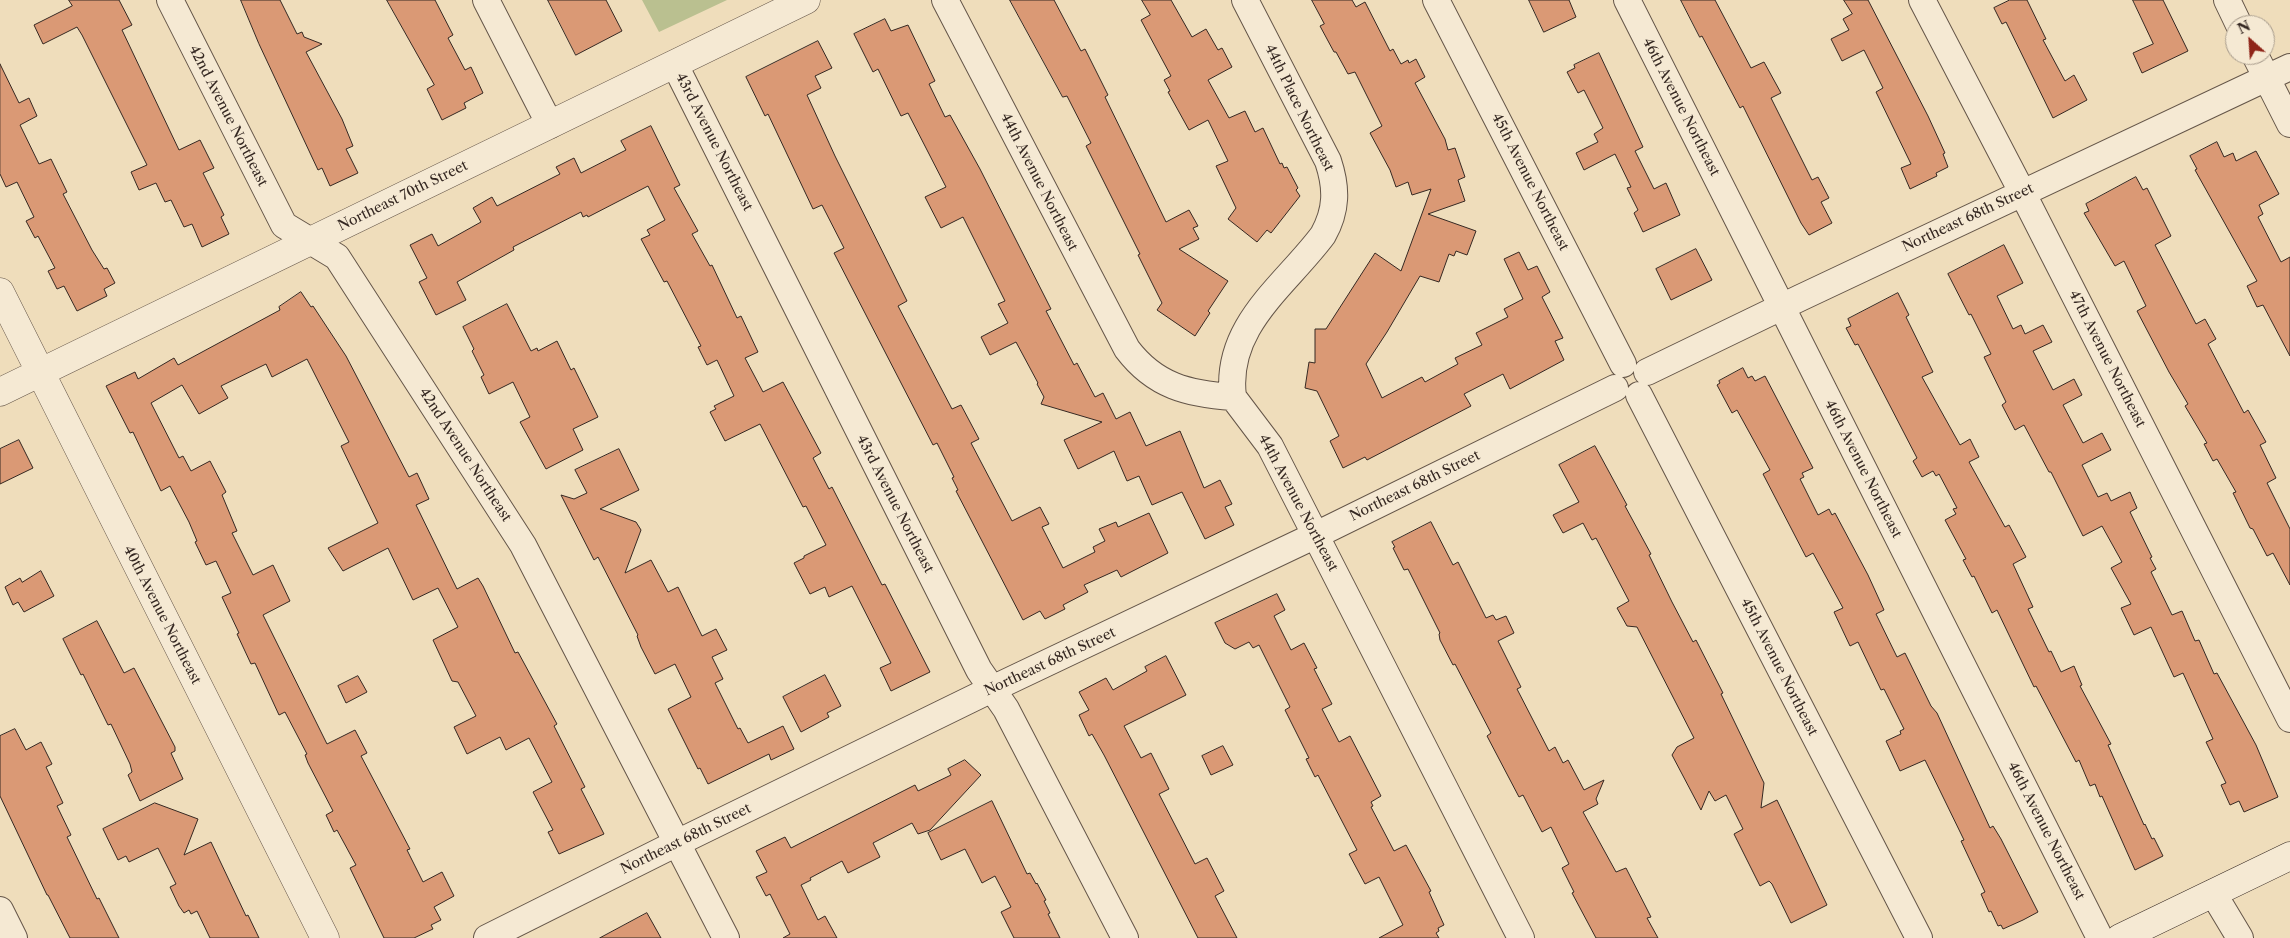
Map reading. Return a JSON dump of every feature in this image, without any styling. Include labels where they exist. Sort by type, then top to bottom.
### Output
[{"type":"street","name":"42nd Avenue Northeast","points":[[170,0],[284,225],[337,257],[523,545],[726,938]]},
{"type":"street","points":[[486,0],[550,125]]},
{"type":"street","name":"Northeast 70th Street","points":[[0,392],[806,0]]},
{"type":"street","name":"44th Avenue Northeast","points":[[945,0],[1127,348],[1138,363],[1170,386],[1205,396],[1233,397],[1270,446],[1521,938]]},
{"type":"street","name":"44th Place Northeast","points":[[1233,397],[1230,378],[1240,340],[1260,308],[1323,235],[1330,224],[1335,200],[1332,174],[1328,161],[1245,0]]},
{"type":"street","name":"45th Avenue Northeast","points":[[1436,0],[1920,938]]},
{"type":"street","name":"46th Avenue Northeast","points":[[1627,0],[2100,938]]},
{"type":"street","name":"47th Avenue Northeast","points":[[1922,0],[2022,192],[2290,719]]},
{"type":"street","points":[[2227,0],[2235,15]]},
{"type":"street","name":"43rd Avenue Northeast","points":[[675,65],[979,670],[1006,710],[1125,938]]},
{"type":"street","points":[[2260,65],[2290,124]]},
{"type":"street","name":"Northeast 68th Street","points":[[487,938],[677,842],[1316,535],[1781,307],[2290,67]]},
{"type":"street","name":"40th Avenue Northeast","points":[[0,292],[325,938]]},
{"type":"street","points":[[2120,938],[2290,856]]},
{"type":"street","points":[[2213,893],[2240,938]]},
{"type":"street","points":[[0,910],[14,938]]},
{"type":"green space","points":[[642,0],[727,0],[659,32]]},
{"type":"building","points":[[69,0],[119,0],[132,25],[122,30],[179,150],[200,140],[214,168],[203,173],[224,215],[221,217],[229,234],[202,247],[192,224],[184,227],[171,200],[165,202],[156,183],[139,190],[131,172],[147,165],[77,27],[43,44],[34,25],[72,6]]},
{"type":"building","points":[[241,0],[280,0],[297,34],[302,32],[304,37],[322,44],[306,52],[342,119],[353,146],[346,149],[358,173],[330,186],[322,168],[318,170],[259,44]]},
{"type":"building","points":[[387,0],[435,0],[453,35],[448,38],[465,70],[471,67],[483,93],[464,103],[466,108],[442,120],[427,89],[434,85]]},
{"type":"building","points":[[548,0],[606,0],[622,31],[576,55]]},
{"type":"building","points":[[1010,0],[1054,0],[1081,51],[1085,49],[1108,95],[1105,97],[1166,222],[1189,210],[1198,226],[1193,228],[1199,239],[1179,249],[1228,281],[1208,311],[1210,313],[1195,336],[1157,310],[1162,303],[1138,255],[1140,254],[1086,146],[1091,143],[1067,96],[1063,97]]},
{"type":"building","points":[[1142,0],[1171,0],[1192,37],[1206,29],[1218,50],[1222,48],[1232,67],[1208,80],[1229,118],[1245,111],[1255,132],[1263,128],[1280,164],[1282,163],[1284,168],[1287,167],[1298,188],[1296,190],[1300,196],[1271,233],[1267,230],[1257,242],[1228,219],[1236,208],[1216,166],[1228,161],[1208,120],[1189,130],[1168,92],[1170,91],[1164,80],[1171,76],[1141,20],[1150,15]]},
{"type":"building","points":[[1312,0],[1352,0],[1356,7],[1365,2],[1390,51],[1393,49],[1401,64],[1408,60],[1409,63],[1416,59],[1425,77],[1415,83],[1445,139],[1448,150],[1455,148],[1465,177],[1458,180],[1465,201],[1428,214],[1476,231],[1467,255],[1456,251],[1454,256],[1449,254],[1439,282],[1420,276],[1366,364],[1382,398],[1422,377],[1425,382],[1458,364],[1455,358],[1482,345],[1476,333],[1508,317],[1504,309],[1523,299],[1504,259],[1519,252],[1528,270],[1537,266],[1550,292],[1542,297],[1563,338],[1555,341],[1564,360],[1510,389],[1503,374],[1464,394],[1471,406],[1367,460],[1365,457],[1343,468],[1330,441],[1339,436],[1317,391],[1305,388],[1309,362],[1315,363],[1315,329],[1326,329],[1375,253],[1401,271],[1431,189],[1412,195],[1408,182],[1396,187],[1390,170],[1370,133],[1382,126],[1355,72],[1348,74],[1336,52],[1334,52],[1320,26],[1324,24]]},
{"type":"building","points":[[1529,0],[1569,0],[1576,17],[1544,32]]},
{"type":"building","points":[[1681,0],[1715,0],[1751,68],[1764,62],[1781,93],[1771,98],[1812,180],[1818,177],[1829,198],[1821,202],[1832,223],[1809,235],[1801,223],[1743,106],[1740,108]]},
{"type":"building","points":[[1844,0],[1868,0],[1945,153],[1943,154],[1948,167],[1936,173],[1937,176],[1910,189],[1901,168],[1911,164],[1876,92],[1883,88],[1864,50],[1842,61],[1831,39],[1849,30],[1843,19],[1852,14]]},
{"type":"building","points":[[2010,0],[2027,0],[2046,39],[2043,40],[2065,81],[2074,75],[2087,100],[2053,118],[2006,22],[2002,24],[1994,8]]},
{"type":"building","points":[[2133,0],[2163,0],[2188,51],[2142,73],[2133,53],[2153,44]]},
{"type":"building","points":[[885,19],[891,31],[908,25],[935,81],[929,84],[945,117],[950,115],[980,169],[1051,309],[1046,311],[1074,365],[1077,363],[1095,397],[1103,393],[1116,419],[1130,412],[1146,446],[1180,431],[1204,488],[1220,480],[1232,504],[1225,507],[1234,525],[1205,539],[1182,492],[1152,505],[1139,476],[1127,481],[1114,451],[1078,469],[1064,440],[1102,422],[1041,404],[1044,397],[1016,342],[990,355],[981,337],[1008,323],[998,304],[1005,301],[963,217],[941,228],[925,197],[946,187],[908,113],[901,116],[878,69],[873,72],[854,34]]},
{"type":"building","points":[[818,41],[832,68],[815,76],[821,88],[807,95],[907,301],[898,306],[952,409],[961,405],[979,439],[971,443],[1012,521],[1040,507],[1049,524],[1042,527],[1063,568],[1095,552],[1093,547],[1105,541],[1099,529],[1116,522],[1118,527],[1149,513],[1168,553],[1121,577],[1117,570],[1084,585],[1088,592],[1063,605],[1065,609],[1045,619],[1040,611],[1023,620],[956,491],[958,490],[952,478],[954,477],[937,443],[933,445],[834,253],[844,248],[822,205],[813,209],[768,114],[765,116],[746,77]]},
{"type":"building","points":[[1599,53],[1643,147],[1635,151],[1654,189],[1666,183],[1680,215],[1643,232],[1634,213],[1638,210],[1627,188],[1631,187],[1615,154],[1584,170],[1576,153],[1598,142],[1594,134],[1603,128],[1584,90],[1578,93],[1567,72],[1575,68],[1574,65]]},
{"type":"building","points":[[0,64],[19,103],[29,98],[37,116],[20,125],[39,164],[51,159],[67,192],[63,194],[92,250],[104,269],[107,268],[115,283],[104,289],[107,296],[77,311],[64,286],[57,289],[48,271],[55,268],[38,236],[35,238],[26,221],[34,217],[17,182],[6,187],[0,174]]},
{"type":"building","points":[[651,126],[680,185],[674,188],[698,231],[692,234],[710,266],[712,265],[737,318],[741,316],[758,352],[745,358],[763,392],[783,382],[821,453],[813,458],[829,489],[832,487],[882,585],[885,584],[930,672],[891,691],[880,668],[891,663],[852,586],[829,597],[825,587],[810,594],[794,563],[826,545],[806,506],[803,507],[760,424],[725,441],[710,412],[716,409],[714,406],[734,396],[717,360],[707,365],[698,347],[701,346],[667,281],[664,282],[641,239],[650,235],[647,230],[665,220],[648,186],[588,217],[587,215],[583,217],[581,212],[513,247],[514,250],[457,282],[466,300],[436,315],[419,282],[427,278],[410,245],[432,234],[438,246],[481,222],[473,208],[492,197],[497,206],[560,174],[556,167],[574,158],[581,173],[626,150],[621,141]]},
{"type":"building","points":[[2217,142],[2224,157],[2233,153],[2236,161],[2256,151],[2279,194],[2259,205],[2263,214],[2258,217],[2281,262],[2290,257],[2290,356],[2263,305],[2257,307],[2247,286],[2257,281],[2195,170],[2197,169],[2190,156]]},
{"type":"building","points":[[2136,177],[2143,190],[2147,188],[2171,236],[2155,245],[2196,324],[2205,319],[2216,339],[2208,344],[2244,413],[2248,410],[2266,442],[2260,445],[2276,478],[2267,483],[2290,529],[2290,585],[2273,553],[2267,556],[2253,529],[2250,528],[2233,493],[2236,492],[2217,459],[2213,461],[2204,444],[2207,443],[2185,406],[2188,404],[2137,311],[2146,306],[2124,261],[2115,266],[2084,213],[2089,211],[2086,204]]},
{"type":"building","points":[[2004,245],[2023,283],[1997,296],[2013,329],[2021,325],[2025,334],[2043,325],[2052,342],[2033,351],[2053,390],[2074,379],[2082,395],[2063,405],[2083,443],[2102,433],[2111,450],[2082,465],[2098,497],[2107,493],[2111,501],[2130,492],[2137,508],[2130,512],[2156,569],[2151,572],[2172,615],[2182,611],[2195,641],[2199,640],[2214,674],[2217,673],[2256,745],[2278,797],[2244,812],[2239,801],[2230,805],[2221,785],[2226,783],[2206,742],[2213,739],[2183,673],[2174,677],[2151,627],[2134,635],[2121,608],[2131,604],[2111,568],[2122,562],[2102,526],[2083,536],[2051,472],[2049,472],[2024,425],[2015,430],[2002,405],[2006,402],[1984,357],[1991,354],[1948,274]]},
{"type":"building","points":[[1696,249],[1712,280],[1671,300],[1656,269]]},
{"type":"building","points":[[301,292],[311,307],[313,306],[346,356],[409,477],[417,473],[429,499],[416,505],[457,589],[478,578],[483,586],[515,653],[518,652],[557,724],[554,726],[585,787],[581,789],[604,834],[559,854],[548,832],[553,830],[533,792],[552,782],[529,738],[506,750],[500,737],[467,754],[454,727],[476,716],[458,682],[452,681],[433,640],[458,627],[438,588],[413,600],[388,548],[343,571],[328,548],[378,523],[341,446],[349,442],[307,359],[272,377],[266,364],[221,386],[228,398],[199,414],[182,385],[151,403],[179,458],[183,456],[191,471],[210,461],[226,492],[222,495],[237,531],[232,533],[253,575],[273,565],[290,601],[263,615],[327,744],[355,730],[367,753],[361,756],[410,849],[407,850],[423,882],[442,872],[454,896],[434,907],[441,920],[431,925],[433,929],[414,938],[384,938],[350,868],[356,865],[337,830],[334,832],[326,815],[333,811],[308,763],[305,755],[307,754],[285,712],[279,715],[255,663],[251,664],[237,634],[239,633],[222,597],[231,593],[216,561],[206,565],[195,542],[197,541],[189,522],[170,486],[161,491],[133,432],[130,433],[106,386],[135,372],[138,379],[174,358],[178,365],[280,310],[279,307]]},
{"type":"building","points":[[1898,293],[1909,315],[1906,317],[1933,372],[1922,377],[1960,445],[1970,439],[1979,457],[1969,462],[2005,527],[2009,525],[2026,557],[2013,564],[2033,607],[2028,609],[2061,672],[2074,666],[2082,685],[2080,686],[2111,744],[2108,745],[2144,825],[2152,839],[2154,838],[2163,856],[2135,870],[2102,796],[2100,797],[2095,784],[2090,786],[2079,760],[2076,762],[2036,686],[2034,687],[1997,610],[1992,613],[1974,576],[1972,577],[1963,560],[1966,559],[1945,520],[1956,514],[1953,509],[1957,508],[1939,474],[1936,476],[1933,471],[1922,477],[1913,461],[1917,458],[1858,344],[1855,345],[1846,328],[1851,326],[1848,319]]},
{"type":"building","points":[[507,304],[531,351],[537,348],[538,351],[557,341],[571,370],[574,368],[598,417],[573,429],[583,450],[546,469],[520,422],[530,417],[513,382],[489,394],[481,377],[484,375],[472,351],[474,349],[463,327]]},
{"type":"building","points":[[1743,368],[1748,378],[1752,376],[1755,381],[1765,376],[1813,468],[1802,473],[1804,477],[1800,479],[1818,515],[1829,509],[1832,515],[1835,513],[1868,575],[1884,610],[1876,614],[1897,657],[1905,653],[1931,706],[1937,713],[1990,828],[1993,826],[2001,839],[2038,912],[2023,920],[2003,929],[2001,925],[1998,926],[1991,911],[1989,912],[1981,894],[1985,892],[1961,841],[1964,840],[1925,760],[1900,771],[1886,741],[1901,734],[1900,731],[1904,729],[1884,689],[1881,690],[1858,642],[1850,646],[1834,612],[1843,608],[1813,553],[1806,557],[1763,474],[1770,470],[1737,410],[1732,413],[1717,385],[1720,383],[1719,381]]},
{"type":"building","points":[[19,440],[33,468],[0,484],[0,449]]},
{"type":"building","points":[[1595,446],[1627,505],[1625,506],[1651,554],[1649,555],[1672,602],[1693,642],[1696,640],[1723,693],[1721,694],[1764,783],[1761,808],[1777,800],[1827,905],[1791,923],[1772,884],[1769,881],[1760,886],[1734,834],[1743,829],[1726,795],[1715,801],[1709,791],[1701,810],[1672,755],[1677,747],[1694,738],[1637,627],[1627,626],[1617,608],[1629,601],[1596,538],[1592,540],[1583,523],[1563,533],[1553,515],[1579,502],[1559,465]]},
{"type":"building","points":[[619,449],[639,490],[600,509],[636,522],[641,530],[625,573],[651,560],[668,592],[678,587],[702,636],[716,629],[727,650],[712,657],[723,679],[715,683],[738,729],[740,728],[748,743],[783,726],[794,749],[771,760],[769,754],[708,784],[700,768],[698,769],[668,709],[691,697],[675,664],[655,674],[641,647],[638,635],[598,557],[594,560],[561,495],[574,499],[587,493],[575,470]]},
{"type":"building","points":[[1431,522],[1453,565],[1458,562],[1486,618],[1493,615],[1496,620],[1506,616],[1514,633],[1498,641],[1521,687],[1517,689],[1549,751],[1555,747],[1563,763],[1568,760],[1584,790],[1604,780],[1596,799],[1598,804],[1583,812],[1616,872],[1626,868],[1651,917],[1647,918],[1658,938],[1596,938],[1572,893],[1574,892],[1562,868],[1569,864],[1551,827],[1542,832],[1523,795],[1519,797],[1487,736],[1491,733],[1455,664],[1453,665],[1440,640],[1440,633],[1408,569],[1404,570],[1393,548],[1395,547],[1392,542]]},
{"type":"building","points":[[41,571],[54,596],[24,612],[18,602],[13,605],[5,587],[20,578],[22,582]]},
{"type":"building","points":[[1277,594],[1285,610],[1274,616],[1291,650],[1304,643],[1317,668],[1314,669],[1332,704],[1322,709],[1339,742],[1350,736],[1381,796],[1371,802],[1373,806],[1371,807],[1394,851],[1406,845],[1431,891],[1429,892],[1444,925],[1438,928],[1439,931],[1436,933],[1439,938],[1379,938],[1403,925],[1379,877],[1365,884],[1349,854],[1357,850],[1318,775],[1315,777],[1306,759],[1309,758],[1285,710],[1290,707],[1259,645],[1253,648],[1249,642],[1235,649],[1225,643],[1215,623]]},
{"type":"building","points":[[97,621],[124,673],[134,668],[175,747],[175,751],[171,753],[183,779],[140,801],[128,775],[132,772],[130,764],[111,724],[108,725],[63,639]]},
{"type":"building","points":[[1166,656],[1186,695],[1124,726],[1141,758],[1151,753],[1169,789],[1159,794],[1195,864],[1207,858],[1224,891],[1215,896],[1237,938],[1198,938],[1104,755],[1092,734],[1089,736],[1079,715],[1089,710],[1079,692],[1106,678],[1113,690],[1147,671],[1145,667]]},
{"type":"building","points":[[825,675],[841,706],[827,713],[829,717],[801,732],[783,697]]},
{"type":"building","points":[[358,676],[367,692],[346,703],[338,686]]},
{"type":"building","points":[[15,729],[26,750],[41,742],[52,764],[46,767],[63,803],[57,806],[71,835],[67,837],[97,899],[99,898],[119,938],[70,938],[47,895],[0,796],[0,736]]},
{"type":"building","points":[[1223,746],[1233,765],[1211,775],[1202,756]]},
{"type":"building","points":[[965,760],[981,775],[930,830],[918,834],[912,823],[873,843],[880,857],[848,873],[842,861],[801,885],[818,920],[825,916],[837,938],[783,938],[790,934],[770,894],[766,896],[756,877],[767,872],[756,851],[785,837],[791,848],[915,785],[918,791],[951,775],[948,769]]},
{"type":"building","points":[[992,801],[1027,874],[1030,873],[1046,900],[1044,901],[1050,913],[1048,914],[1060,938],[1014,938],[1001,912],[1011,907],[995,876],[982,883],[965,849],[941,860],[928,833]]},
{"type":"building","points":[[155,803],[198,819],[184,855],[211,842],[246,916],[248,915],[259,938],[210,938],[197,911],[191,914],[189,910],[184,913],[179,906],[170,887],[176,884],[158,848],[129,862],[126,856],[118,860],[103,829]]},
{"type":"building","points":[[647,913],[661,938],[600,938]]}]
